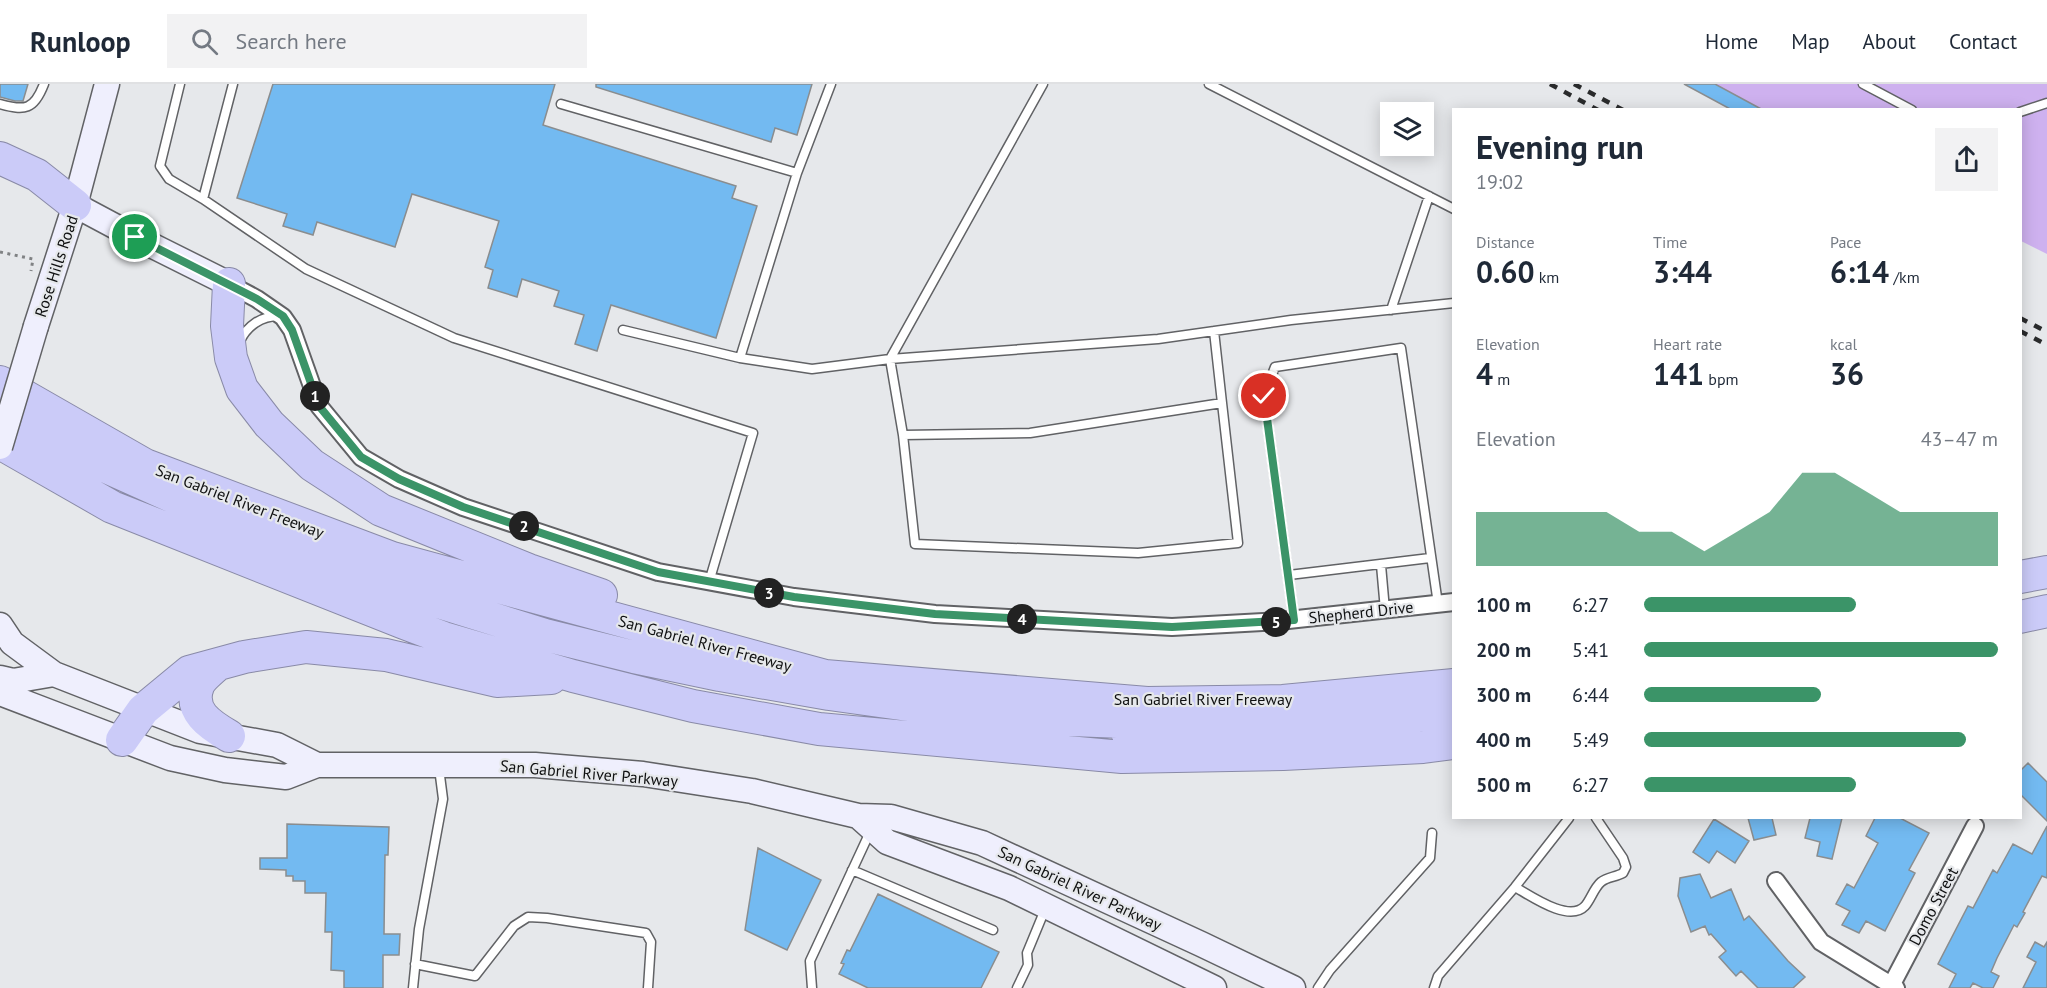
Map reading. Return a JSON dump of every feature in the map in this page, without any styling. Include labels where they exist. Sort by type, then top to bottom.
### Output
[{"type":"highway","points":[[0,158],[37,175],[75,205]]},
{"type":"highway","points":[[229,284],[227,326],[231,358],[242,389],[269,424],[312,465],[381,510],[529,570],[825,676]]},
{"type":"highway","name":"San Gabriel River Freeway","points":[[0,382],[145,465],[392,558],[825,676],[1147,703],[1283,701],[1452,685]]},
{"type":"highway","points":[[0,411],[95,462],[272,541],[368,579],[545,635],[720,675],[915,706],[1045,719],[1192,724],[1344,722],[1452,712]]},
{"type":"highway","points":[[0,445],[112,507],[404,623],[444,638],[573,676],[693,705],[819,729],[1122,757],[1294,753],[1423,747],[1452,743]]},
{"type":"highway","points":[[2022,577],[2047,572]]},
{"type":"highway","points":[[2022,602],[2047,596]]},
{"type":"highway","points":[[2022,617],[2047,611]]},
{"type":"highway","points":[[404,623],[442,615],[508,636],[711,685],[851,709],[992,725],[1162,734],[1293,732],[1452,723]]},
{"type":"highway","points":[[2022,639],[2047,633]]},
{"type":"highway","points":[[122,740],[143,710],[189,672],[244,657],[306,647],[386,655],[497,681],[573,676]]},
{"type":"highway","points":[[217,664],[198,684],[196,699],[199,713],[211,726],[229,736]]},
{"type":"main road","name":"Rose Hills Road","points":[[0,445],[75,205],[107,84]]},
{"type":"main road","name":"Shepherd Drive","points":[[75,205],[229,284]]},
{"type":"main road","name":"San Gabriel River Parkway","points":[[0,625],[12,643],[54,674],[200,731],[278,745],[316,765]]},
{"type":"main road","points":[[0,678],[13,681],[54,674]]},
{"type":"main road","name":"San Gabriel River Parkway","points":[[0,693],[170,758],[225,770],[286,777],[316,765],[535,765],[642,774],[752,791],[865,822],[891,817],[982,843],[1293,988]]},
{"type":"main road","name":"San Gabriel River Parkway","points":[[865,822],[887,842],[1008,888],[1214,988]]},
{"type":"street","name":"Shepherd Drive","points":[[229,284],[283,316],[292,330],[319,406],[361,457],[399,479],[463,507],[658,572],[794,597],[935,614],[1172,627],[1294,620],[1446,603]]},
{"type":"street","name":"Domo Street","points":[[1893,987],[1975,826]]},
{"type":"street","points":[[1776,881],[1821,942],[1893,987]]},
{"type":"lane","points":[[0,104],[24,109],[30,106],[40,94],[44,84]]},
{"type":"lane","points":[[180,84],[160,166],[169,179],[203,199],[306,269],[453,338],[753,433],[709,582]]},
{"type":"lane","points":[[203,199],[233,84]]},
{"type":"lane","points":[[740,358],[797,173],[831,84]]},
{"type":"lane","points":[[1042,84],[890,359],[903,435],[915,544],[1138,553],[1238,543],[1214,331]]},
{"type":"lane","points":[[1209,84],[1452,208]]},
{"type":"lane","points":[[1863,84],[1908,108]]},
{"type":"lane","points":[[2022,111],[2047,102]]},
{"type":"lane","points":[[561,104],[797,173]]},
{"type":"lane","points":[[1391,310],[1429,196]]},
{"type":"lane","points":[[623,330],[740,358],[812,369],[890,359],[1158,339],[1291,320],[1452,303]]},
{"type":"lane","points":[[231,358],[246,330],[256,322],[272,316],[283,316]]},
{"type":"lane","points":[[1294,620],[1290,575],[1264,396],[1275,367],[1401,348],[1430,558],[1446,603]]},
{"type":"lane","points":[[903,435],[1030,433],[1222,403]]},
{"type":"lane","points":[[1290,575],[1430,558]]},
{"type":"lane","points":[[1381,565],[1385,610]]},
{"type":"lane","points":[[413,988],[419,929],[443,800],[439,764]]},
{"type":"lane","points":[[1434,988],[1438,976],[1515,887],[1568,819]]},
{"type":"lane","points":[[1515,887],[1561,910],[1570,912],[1579,910],[1600,883],[1623,873],[1626,867],[1623,858],[1597,819]]},
{"type":"lane","points":[[812,988],[810,961],[852,870],[865,822]]},
{"type":"lane","points":[[1318,988],[1330,970],[1430,858],[1432,832]]},
{"type":"lane","points":[[852,870],[993,930]]},
{"type":"lane","points":[[1017,988],[1028,965],[1027,953],[1046,906]]},
{"type":"lane","points":[[416,964],[475,976],[514,926],[528,917],[547,918],[646,933],[651,942],[648,988]]},
{"type":"path","points":[[0,252],[33,259],[29,280]]},
{"type":"shaded area","points":[[1705,84],[2047,84],[2047,254],[2022,242],[2022,108],[1754,108]]},
{"type":"building","points":[[0,84],[28,84],[23,101],[0,97]]},
{"type":"building","points":[[273,84],[555,84],[543,125],[736,186],[732,198],[757,206],[716,338],[611,305],[597,351],[575,344],[584,315],[554,306],[559,291],[522,279],[517,297],[488,288],[493,270],[485,267],[499,221],[412,194],[395,247],[317,222],[313,235],[283,226],[287,214],[237,198]]},
{"type":"building","points":[[596,84],[812,84],[797,135],[775,128],[771,142],[596,87]]},
{"type":"building","points":[[1684,84],[1715,84],[1759,108],[1728,108]]},
{"type":"building","points":[[2028,763],[2047,782],[2047,821],[2022,796],[2022,769]]},
{"type":"building","points":[[1714,819],[1749,841],[1735,863],[1717,851],[1709,863],[1693,852]]},
{"type":"building","points":[[1748,819],[1772,819],[1776,835],[1754,840]]},
{"type":"building","points":[[1810,819],[1842,819],[1832,859],[1817,856],[1820,842],[1805,838]]},
{"type":"building","points":[[1874,819],[1902,819],[1929,833],[1909,870],[1915,873],[1885,931],[1866,921],[1859,933],[1842,925],[1850,911],[1836,904],[1847,884],[1854,888],[1878,843],[1866,836]]},
{"type":"building","points":[[287,824],[389,827],[388,855],[385,855],[384,934],[400,934],[399,955],[383,955],[383,988],[344,988],[344,971],[331,970],[332,932],[325,932],[326,893],[305,893],[305,881],[293,881],[293,876],[286,876],[286,870],[260,869],[260,858],[287,858]]},
{"type":"building","points":[[2047,826],[2047,878],[2042,876],[2023,912],[2025,913],[2017,927],[2014,925],[1997,958],[1991,972],[1999,976],[1993,988],[1983,988],[1973,983],[1970,988],[1949,988],[1956,974],[1938,964],[1968,906],[1973,908],[1993,870],[1997,873],[2013,844],[2032,854]]},
{"type":"building","points":[[758,848],[821,880],[787,950],[745,930]]},
{"type":"building","points":[[1700,874],[1711,898],[1731,889],[1744,920],[1749,916],[1805,977],[1793,988],[1758,988],[1741,971],[1736,976],[1719,957],[1726,951],[1711,934],[1709,935],[1705,926],[1691,932],[1678,896],[1680,878]]},
{"type":"building","points":[[878,894],[999,952],[981,988],[868,988],[839,974],[847,950],[850,951]]},
{"type":"building","points":[[2035,942],[2044,947],[2047,942],[2047,988],[2023,988],[2036,962],[2027,957]]},
{"type":"railway","points":[[1550,84],[1594,108]]},
{"type":"railway","points":[[1574,84],[1619,108]]},
{"type":"railway","points":[[2022,319],[2047,332]]},
{"type":"railway","points":[[2022,332],[2047,345]]},
{"type":"route","points":[[135,237],[229,284],[283,316],[292,330],[319,406],[361,457],[399,479],[463,507],[658,572],[794,597],[935,614],[1172,627],[1294,620],[1290,575],[1264,396]]}]
